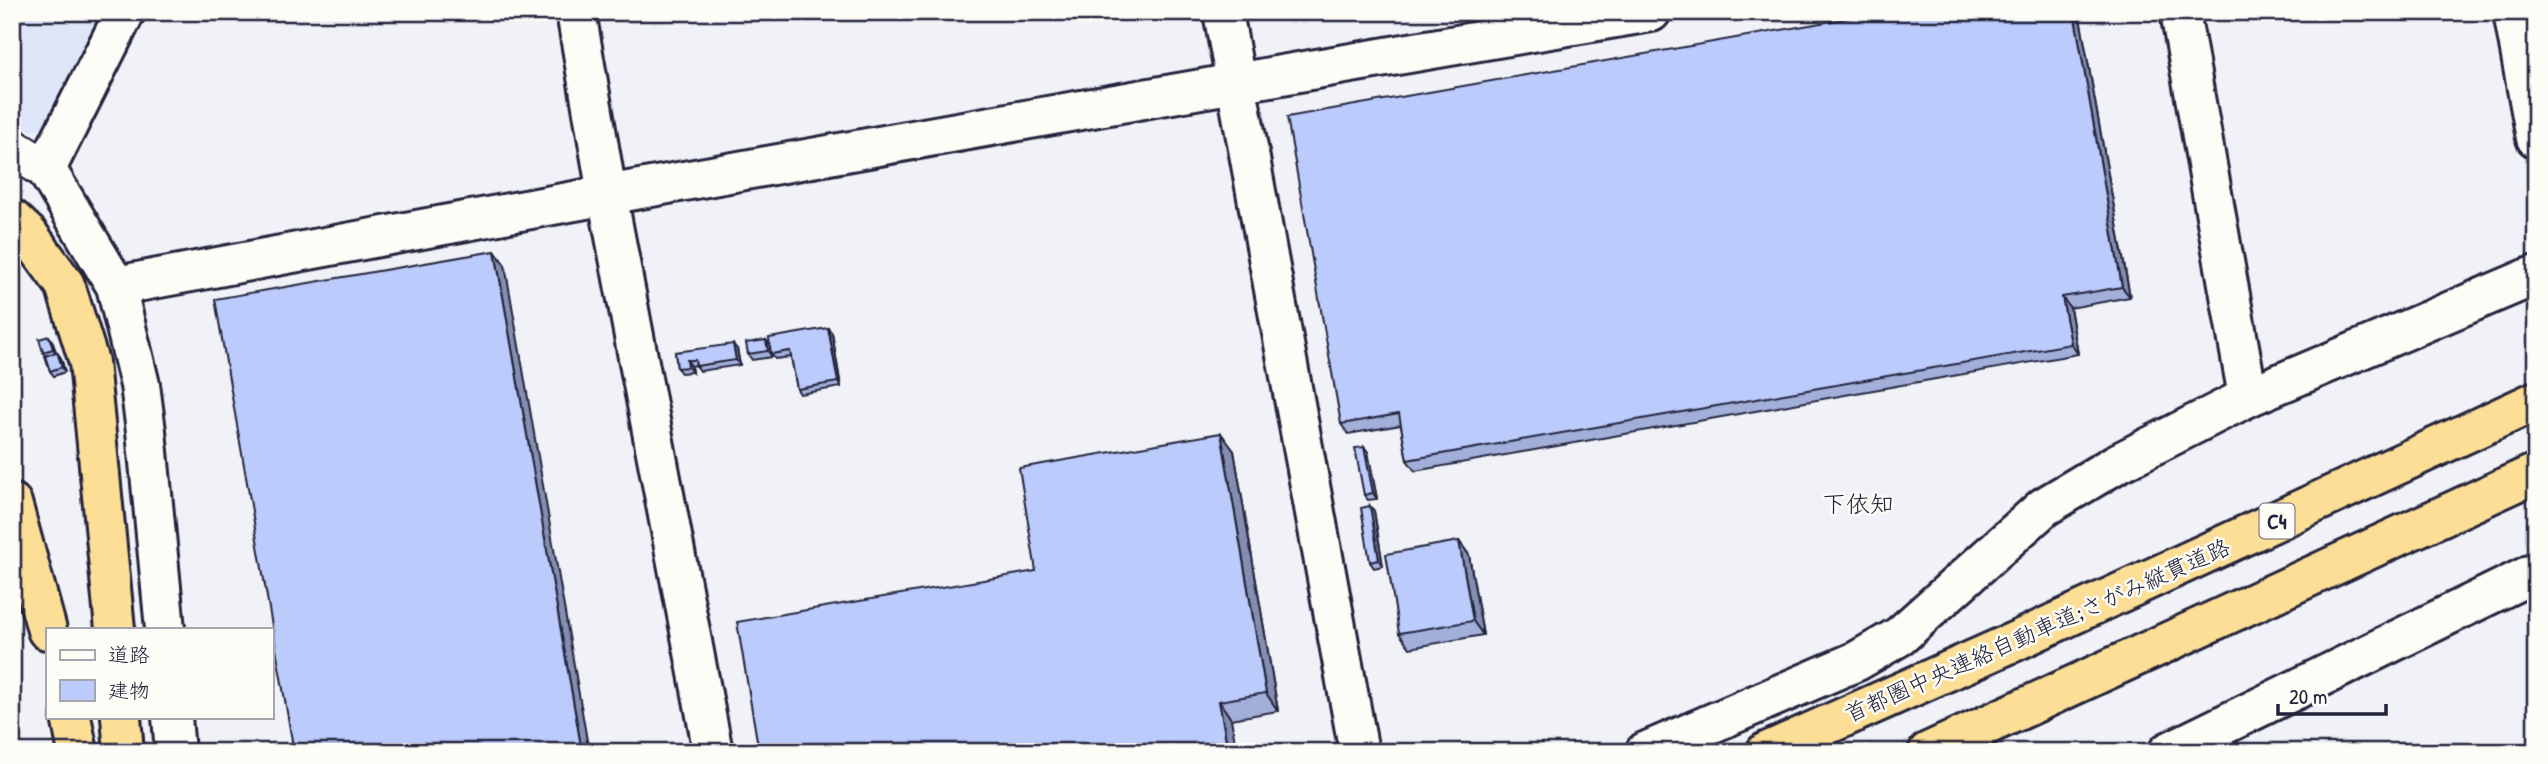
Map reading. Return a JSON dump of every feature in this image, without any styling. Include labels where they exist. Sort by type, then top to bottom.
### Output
[{"type":"highway","points":[[12,219],[28,234],[65,285],[89,362],[115,628]]},
{"type":"highway","name":"首都圏中央連絡自動車道;さがみ縦貫道路","points":[[1766,752],[2018,640],[2536,401]]},
{"type":"highway","points":[[1928,752],[2536,473]]},
{"type":"highway","points":[[12,503],[46,628]]},
{"type":"highway","points":[[71,718],[78,752]]},
{"type":"highway","points":[[121,718],[124,752]]},
{"type":"street","points":[[46,169],[125,12]]},
{"type":"street","points":[[576,12],[607,194],[713,752]]},
{"type":"street","points":[[1223,12],[1359,752]]},
{"type":"street","points":[[116,286],[607,194],[1235,82],[1651,12]]},
{"type":"street","points":[[2180,12],[2248,397]]},
{"type":"street","points":[[2513,12],[2536,138]]},
{"type":"street","points":[[12,148],[46,169],[116,286],[140,385],[145,419],[165,628]]},
{"type":"street","points":[[1644,752],[1857,661],[1900,636],[2044,507],[2116,464],[2248,397],[2536,275]]},
{"type":"street","points":[[2168,752],[2536,572]]},
{"type":"street","points":[[172,718],[175,752]]},
{"type":"shaded area","points":[[12,12],[101,12],[42,129],[31,131],[12,120]]},
{"type":"building","points":[[1883,12],[2074,12],[2122,287],[2062,297],[2071,344],[1407,460],[1399,414],[1341,424],[1287,117]]},
{"type":"building","points":[[495,251],[582,752],[294,752],[215,299]]},
{"type":"building","points":[[828,328],[838,382],[797,389],[790,351],[771,354],[769,338]]},
{"type":"building","points":[[49,336],[53,349],[43,352],[39,339]]},
{"type":"building","points":[[766,340],[768,351],[748,354],[746,343]]},
{"type":"building","points":[[733,344],[736,360],[696,366],[695,360],[687,360],[688,367],[677,368],[675,352]]},
{"type":"building","points":[[57,352],[62,367],[50,371],[45,356]]},
{"type":"building","points":[[1221,433],[1266,693],[1219,701],[1228,752],[759,752],[737,622],[1036,571],[1019,468]]},
{"type":"building","points":[[1364,447],[1373,493],[1364,495],[1355,448]]},
{"type":"building","points":[[1370,506],[1379,560],[1370,562],[1361,508]]},
{"type":"building","points":[[1459,541],[1473,621],[1399,633],[1386,554]]},
{"type":"district","name":"下依知","points":[[1858,503]]}]
